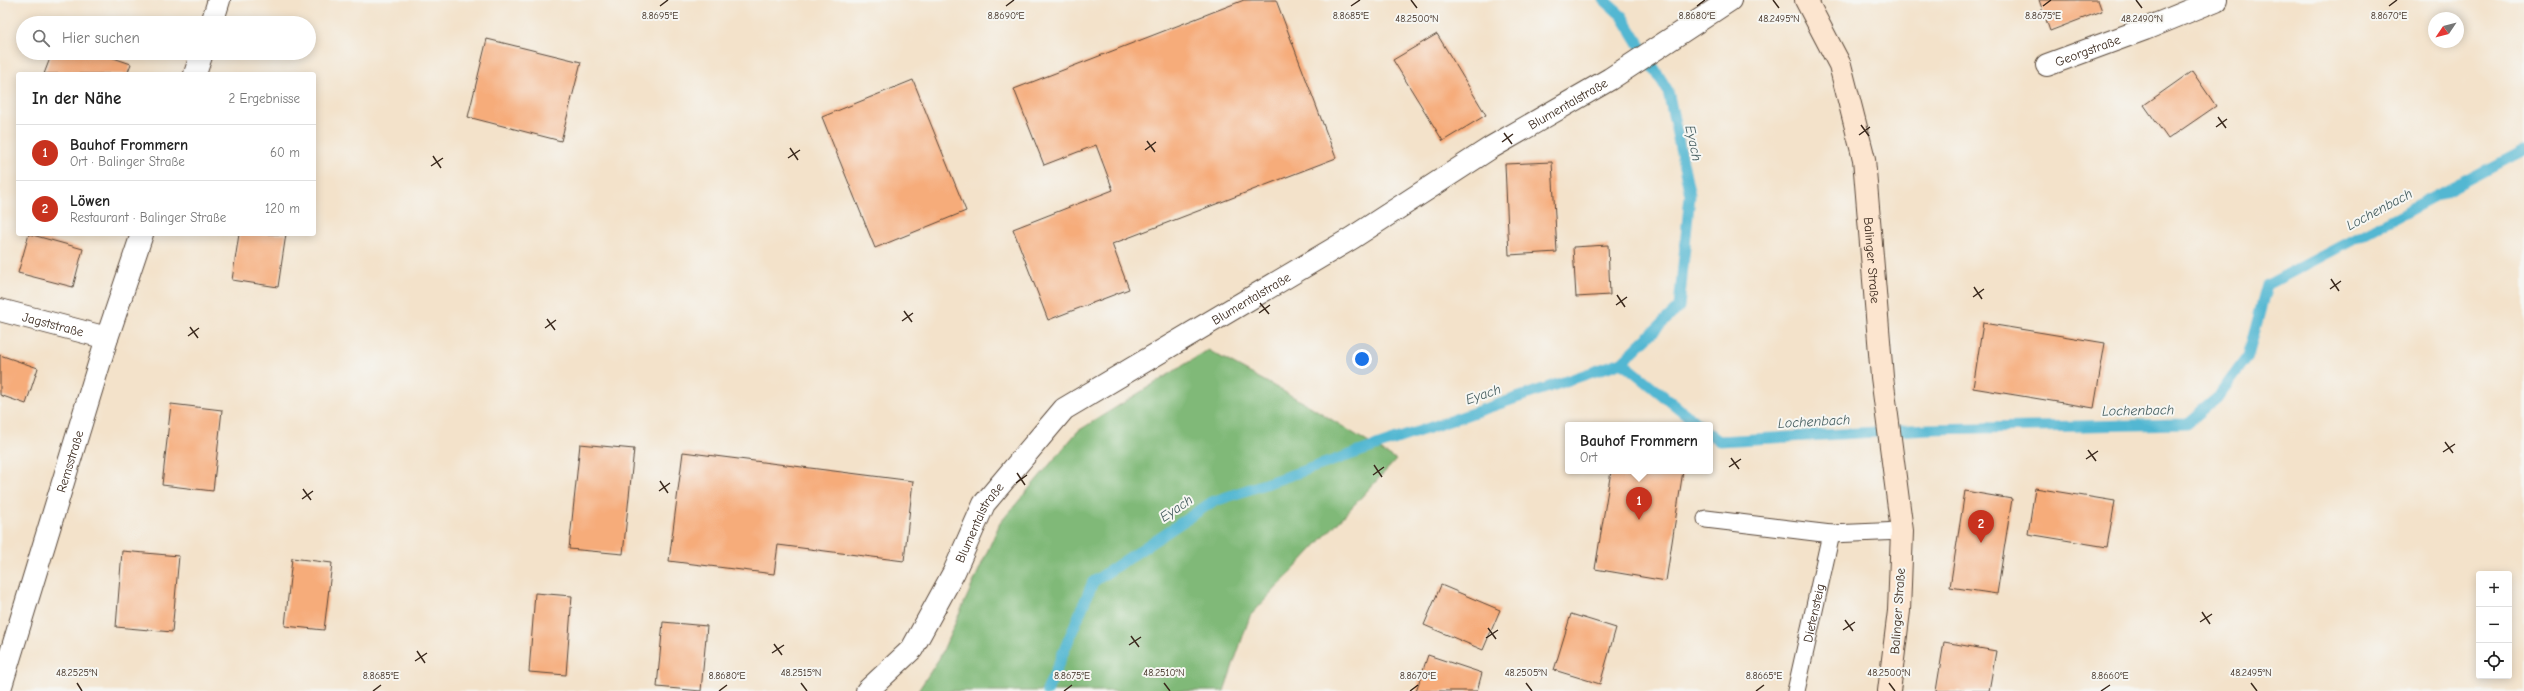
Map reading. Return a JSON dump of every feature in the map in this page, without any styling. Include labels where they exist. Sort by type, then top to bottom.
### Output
[{"type":"main road","name":"Balinger Straße","points":[[1806,0],[1840,65],[1864,159],[1882,377],[1902,531],[1899,611],[1889,691]]},
{"type":"street","points":[[214,16],[219,0]]},
{"type":"street","name":"Blumentalstraße","points":[[867,691],[912,649],[954,572],[984,504],[1064,410],[1352,238],[1492,147],[1610,79],[1730,0]]},
{"type":"street","name":"Georgstraße","points":[[2047,64],[2145,29],[2216,0]]},
{"type":"street","points":[[196,72],[200,60]]},
{"type":"street","name":"Remsstraße","points":[[0,689],[107,338],[141,236]]},
{"type":"street","name":"Jagststraße","points":[[0,310],[107,338]]},
{"type":"lane","points":[[1706,519],[1831,534],[1902,531]]},
{"type":"lane","name":"Dietensteig","points":[[1796,691],[1831,534]]},
{"type":"green space","points":[[1208,350],[1310,406],[1396,460],[1250,616],[1224,691],[918,691],[940,657],[1000,523],[1078,431]]},
{"type":"building","points":[[1244,0],[1276,0],[1336,158],[1112,244],[1129,289],[1048,320],[1013,229],[1113,190],[1096,145],[1044,165],[1014,89]]},
{"type":"building","points":[[2039,0],[2098,0],[2102,11],[2050,31]]},
{"type":"building","points":[[1437,34],[1486,115],[1443,141],[1393,60]]},
{"type":"building","points":[[487,39],[581,62],[561,141],[468,117]]},
{"type":"building","points":[[49,60],[119,60],[131,64],[128,72],[45,72]]},
{"type":"building","points":[[2192,71],[2216,106],[2168,139],[2144,105]]},
{"type":"building","points":[[913,80],[966,211],[875,248],[822,117]]},
{"type":"building","points":[[1552,162],[1557,252],[1509,255],[1505,164]]},
{"type":"building","points":[[28,236],[36,236],[83,249],[73,287],[18,273]]},
{"type":"building","points":[[239,236],[286,236],[278,287],[232,280]]},
{"type":"building","points":[[1608,245],[1610,295],[1576,297],[1573,247]]},
{"type":"building","points":[[1983,323],[2105,343],[2094,408],[1973,388]]},
{"type":"building","points":[[0,355],[38,368],[26,404],[0,395]]},
{"type":"building","points":[[171,404],[222,410],[213,491],[162,485]]},
{"type":"building","points":[[580,444],[634,449],[623,554],[569,549]]},
{"type":"building","points":[[683,452],[913,481],[904,561],[778,545],[774,574],[669,561]]},
{"type":"building","points":[[1611,474],[1683,474],[1666,581],[1595,569]]},
{"type":"building","points":[[2035,488],[2115,501],[2107,547],[2028,534]]},
{"type":"building","points":[[1965,491],[2012,499],[1997,594],[1950,587]]},
{"type":"building","points":[[122,551],[179,556],[172,632],[116,627]]},
{"type":"building","points":[[292,558],[332,563],[324,630],[285,626]]},
{"type":"building","points":[[1441,585],[1500,610],[1483,650],[1424,625]]},
{"type":"building","points":[[535,593],[572,596],[566,675],[529,672]]},
{"type":"building","points":[[1571,614],[1616,628],[1600,684],[1554,670]]},
{"type":"building","points":[[663,622],[707,626],[701,691],[657,687]]},
{"type":"building","points":[[1944,642],[1996,651],[1989,691],[1936,691]]},
{"type":"building","points":[[1428,655],[1482,673],[1477,691],[1416,691]]},
{"type":"waterway","name":"Eyach","points":[[1047,691],[1093,582],[1212,502],[1622,362],[1679,307],[1690,195],[1668,91],[1622,16],[1604,0]]},
{"type":"waterway","name":"Lochenbach","points":[[1713,436],[1719,441],[1929,429],[2186,424],[2217,398],[2248,356],[2267,285],[2524,150]]},
{"type":"waterway","name":"Lochenbach","points":[[1622,362],[1695,422]]},
{"type":"place","name":"Bauhof Frommern","points":[[1639,520]]},
{"type":"place","name":"Löwen","points":[[1981,543]]}]
